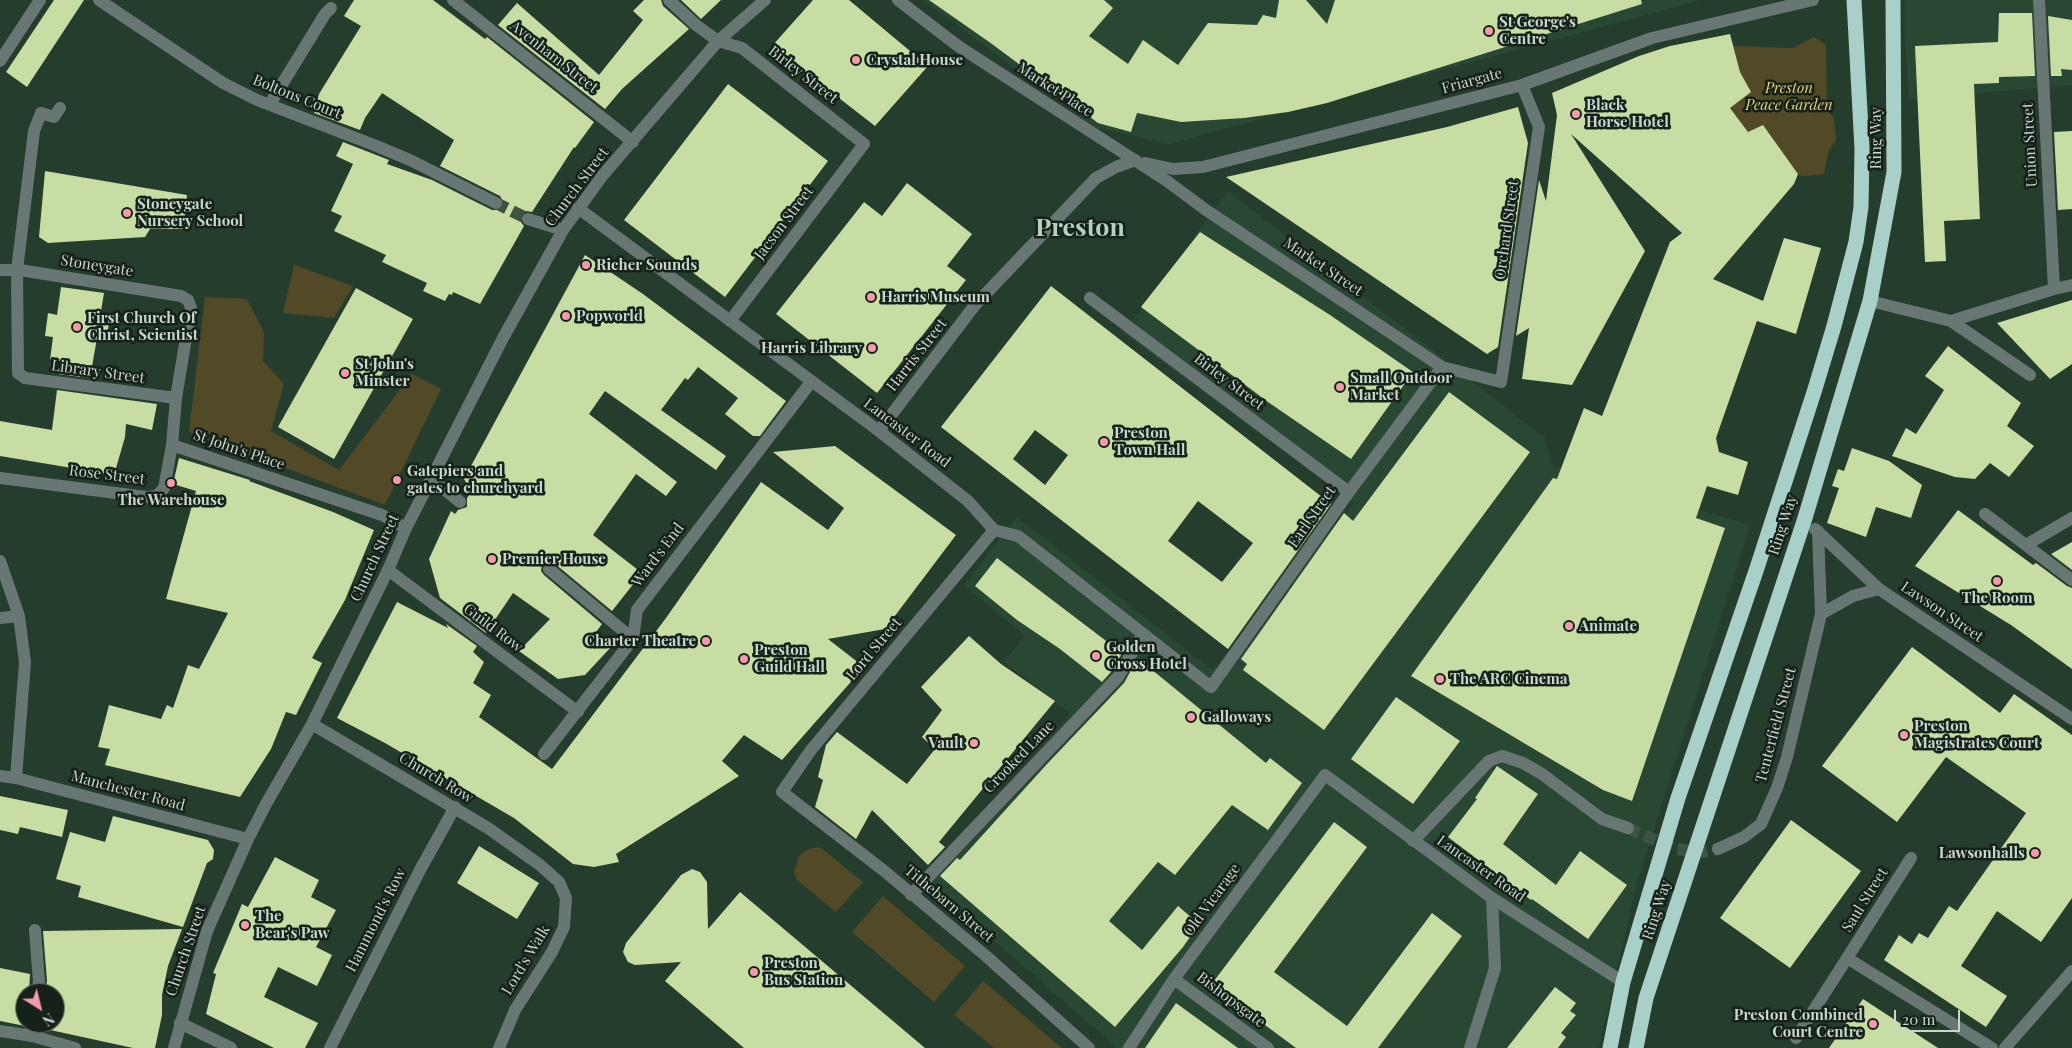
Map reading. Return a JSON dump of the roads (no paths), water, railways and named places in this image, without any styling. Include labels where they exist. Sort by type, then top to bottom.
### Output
[{"type":"highway","name":"Ring Way","points":[[1610,1048],[1623,982],[1678,798],[1815,389],[1856,242],[1861,207],[1862,149],[1854,0]]},
{"type":"highway","name":"Ring Way","points":[[1636,1048],[1646,998],[1804,518],[1870,301],[1894,172],[1893,0]]},
{"type":"street","points":[[0,61],[40,0]]},
{"type":"street","name":"Boltons Court","points":[[99,0],[223,83],[257,100],[392,152],[496,203]]},
{"type":"street","name":"Avenham Street","points":[[453,0],[633,142]]},
{"type":"street","name":"Birley Street","points":[[669,0],[696,25],[718,41],[742,48],[864,144]]},
{"type":"street","name":"Church Street","points":[[174,1048],[207,931],[248,839],[312,724],[388,570],[406,528],[503,338],[563,230],[603,175],[718,41],[765,0]]},
{"type":"street","name":"Market Place","points":[[898,0],[958,46],[1135,160]]},
{"type":"street","name":"Friargate","points":[[1135,160],[1173,169],[1203,167],[1522,84],[1652,38],[1813,0]]},
{"type":"street","name":"Union Street","points":[[2040,0],[2054,289]]},
{"type":"street","points":[[270,104],[325,14],[331,8]]},
{"type":"street","name":"Orchard Street","points":[[1501,382],[1539,128],[1522,84]]},
{"type":"street","points":[[16,270],[34,131],[41,112],[54,117],[60,108]]},
{"type":"street","name":"Jacson Street","points":[[730,321],[864,144]]},
{"type":"street","name":"Market Street","points":[[1135,160],[1442,366],[1501,382]]},
{"type":"street","name":"Harris Street","points":[[879,431],[976,305],[1089,185],[1096,178],[1116,167],[1135,160]]},
{"type":"street","name":"Lancaster Road","points":[[578,208],[879,431],[968,501],[994,530]]},
{"type":"street","points":[[528,219],[563,230]]},
{"type":"street","name":"Stoneygate","points":[[0,270],[16,270],[181,296],[188,300]]},
{"type":"street","name":"Library Street","points":[[16,270],[18,373],[25,378],[176,398]]},
{"type":"street","points":[[1951,321],[2072,285]]},
{"type":"street","name":"Birley Street","points":[[1090,298],[1349,492]]},
{"type":"street","name":"St John's Place","points":[[188,300],[191,308],[176,398],[172,445],[382,515],[406,528]]},
{"type":"street","points":[[1870,301],[1951,321],[2030,375]]},
{"type":"street","name":"Earl Street","points":[[1143,634],[1211,687],[1349,492],[1442,366]]},
{"type":"street","name":"Ward's End","points":[[544,754],[633,640],[637,610],[811,382]]},
{"type":"street","name":"Rose Street","points":[[0,478],[146,497],[157,496],[164,488],[172,445]]},
{"type":"street","points":[[432,479],[460,502]]},
{"type":"street","points":[[1985,514],[2072,580]]},
{"type":"street","name":"Lawson Street","points":[[1804,518],[1878,589],[2072,719]]},
{"type":"street","points":[[2026,546],[2072,518]]},
{"type":"street","points":[[994,530],[1018,536],[1143,634]]},
{"type":"street","name":"Lord Street","points":[[782,792],[810,750],[994,530]]},
{"type":"street","name":"Tenterfield Street","points":[[1718,849],[1744,837],[1761,824],[1787,757],[1821,614],[1818,531]]},
{"type":"street","points":[[0,561],[19,616],[25,662],[16,778]]},
{"type":"street","points":[[549,568],[633,640]]},
{"type":"street","name":"Guild Row","points":[[388,570],[578,712]]},
{"type":"street","points":[[1821,614],[1853,596],[1878,589]]},
{"type":"street","points":[[0,618],[19,616]]},
{"type":"street","name":"Crooked Lane","points":[[911,895],[1118,677],[1143,634]]},
{"type":"street","name":"Church Row","points":[[312,724],[455,807],[540,865]]},
{"type":"street","points":[[1413,840],[1489,761],[1502,756],[1523,763],[1542,774],[1602,819],[1628,828]]},
{"type":"street","name":"Lancaster Road","points":[[1325,775],[1492,898],[1623,982]]},
{"type":"street","name":"Old Vicarage","points":[[1129,1048],[1174,979],[1325,775]]},
{"type":"street","name":"Manchester Road","points":[[0,776],[16,778],[248,839]]},
{"type":"street","name":"Tithebarn Street","points":[[782,792],[883,870],[986,956],[1089,1048]]},
{"type":"street","name":"Hammond's Row","points":[[330,1048],[420,870],[455,807]]},
{"type":"street","name":"Saul Street","points":[[1796,1038],[1911,858]]},
{"type":"street","name":"Lord's Walk","points":[[499,1048],[515,1010],[552,952],[564,927],[566,898],[559,882],[540,865]]},
{"type":"street","points":[[1470,1048],[1494,968],[1492,898]]},
{"type":"street","points":[[34,930],[39,983]]},
{"type":"street","points":[[1847,958],[1992,1048]]},
{"type":"street","points":[[2005,1048],[2072,971]]},
{"type":"street","name":"Bishopsgate","points":[[1174,979],[1268,1048]]},
{"type":"street","points":[[180,1023],[230,1048]]},
{"type":"street","points":[[0,1031],[32,1036],[59,1046],[74,1048]]},
{"type":"tunnel","points":[[496,203],[528,219]]},
{"type":"tunnel","points":[[1628,828],[1675,849],[1704,852],[1718,849]]},
{"type":"place","name":"St George's Centre","points":[[1489,31]]},
{"type":"place","name":"Crystal House","points":[[856,60]]},
{"type":"place","name":"Black Horse Hotel","points":[[1576,114]]},
{"type":"place","name":"Stoneygate Nursery School","points":[[127,213]]},
{"type":"place","name":"Richer Sounds","points":[[586,265]]},
{"type":"place","name":"Harris Museum","points":[[871,297]]},
{"type":"place","name":"Popworld","points":[[566,316]]},
{"type":"place","name":"First Church Of Christ, Scientist","points":[[77,327]]},
{"type":"place","name":"Harris Library","points":[[872,348]]},
{"type":"place","name":"St John's Minster","points":[[345,373]]},
{"type":"place","name":"Small Outdoor Market","points":[[1340,387]]},
{"type":"place","name":"Preston Town Hall","points":[[1104,442]]},
{"type":"place","name":"Gatepiers and gates to churchyard","points":[[397,480]]},
{"type":"place","name":"The Warehouse","points":[[171,483]]},
{"type":"place","name":"Premier House","points":[[492,559]]},
{"type":"place","name":"The Room","points":[[1997,581]]},
{"type":"place","name":"Animate","points":[[1569,626]]},
{"type":"place","name":"Charter Theatre","points":[[706,641]]},
{"type":"place","name":"Golden Cross Hotel","points":[[1096,656]]},
{"type":"place","name":"Preston Guild Hall","points":[[744,659]]},
{"type":"place","name":"The ARC Cinema","points":[[1440,679]]},
{"type":"place","name":"Galloways","points":[[1191,717]]},
{"type":"place","name":"Preston Magistrates Court","points":[[1904,735]]},
{"type":"place","name":"Vault","points":[[974,743]]},
{"type":"place","name":"Lawsonhalls","points":[[2035,853]]},
{"type":"place","name":"The Bear's Paw","points":[[245,925]]},
{"type":"place","name":"Preston Bus Station","points":[[754,972]]},
{"type":"place","name":"Preston Combined Court Centre","points":[[1873,1024]]},
{"type":"district","name":"Preston","points":[[1080,228]]},
{"type":"park label","name":"Preston Peace Garden","points":[[1789,96]]}]
